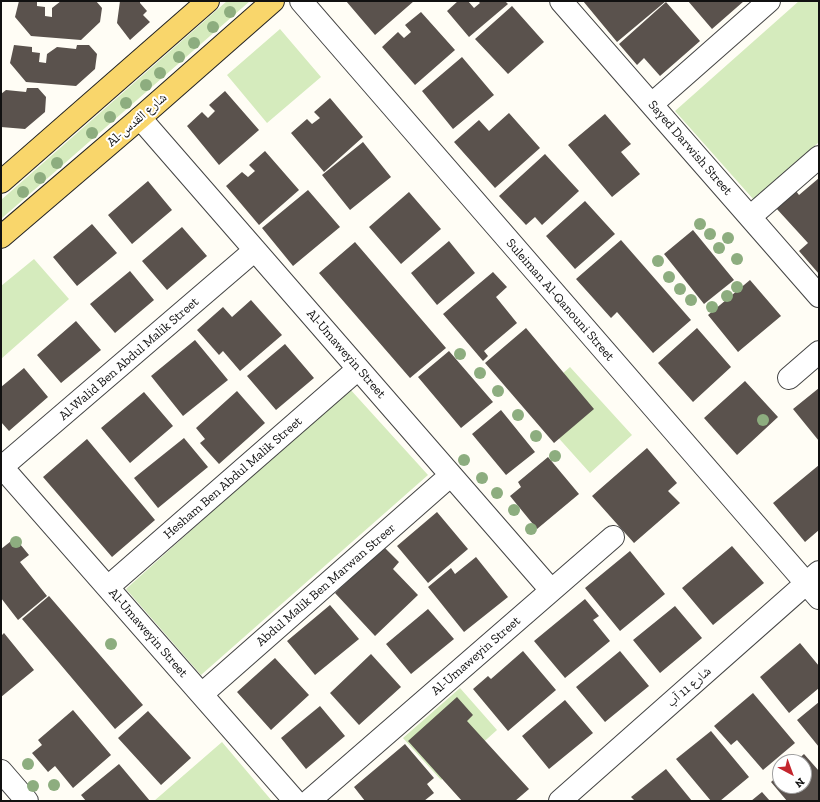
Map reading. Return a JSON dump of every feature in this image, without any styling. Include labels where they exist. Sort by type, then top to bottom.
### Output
[{"type":"main road","points":[[1,182],[208,1]]},
{"type":"main road","name":"Al-شارع القدس","points":[[1,237],[140,118],[273,1]]},
{"type":"street","name":"Suleiman Al-Qanouni Street","points":[[301,1],[815,585]]},
{"type":"street","name":"Sayed Darwish Street","points":[[562,1],[819,296]]},
{"type":"street","points":[[652,104],[769,1]]},
{"type":"street","name":"Al-Umaweyin Street","points":[[140,118],[552,590]]},
{"type":"street","points":[[750,217],[819,157]]},
{"type":"street","name":"Al-Walid Ben Abdul Malik Street","points":[[2,466],[255,250]]},
{"type":"street","points":[[789,378],[819,352]]},
{"type":"street","name":"Hesham Ben Abdul Malik Street","points":[[108,587],[358,369]]},
{"type":"street","name":"Al-Umaweyin Street","points":[[2,466],[295,801]]},
{"type":"street","name":"Abdul Malik Ben Marwan Streer","points":[[202,694],[451,475]]},
{"type":"street","name":"Al-Umaweyin Street","points":[[309,801],[613,538]]},
{"type":"street","name":"شارع 11 آب","points":[[560,801],[815,585]]},
{"type":"street","points":[[1,772],[27,801]]},
{"type":"green space","points":[[227,1],[250,1],[1,219],[1,200]]},
{"type":"green space","points":[[799,1],[819,1],[819,142],[754,200],[675,111]]},
{"type":"green space","points":[[280,29],[321,77],[267,123],[227,75]]},
{"type":"green space","points":[[34,259],[69,299],[1,359],[1,286]]},
{"type":"green space","points":[[570,367],[632,435],[590,473],[528,404]]},
{"type":"green space","points":[[349,388],[428,475],[201,675],[126,589]]},
{"type":"green space","points":[[460,688],[497,730],[441,780],[403,738]]},
{"type":"green space","points":[[222,742],[272,801],[154,801]]},
{"type":"building","points":[[19,1],[37,1],[37,6],[45,7],[45,16],[52,17],[52,8],[61,1],[96,1],[102,8],[100,22],[81,40],[31,36],[15,17]]},
{"type":"building","points":[[120,1],[140,1],[147,11],[143,15],[150,22],[130,40],[117,23]]},
{"type":"building","points":[[346,1],[414,1],[375,35]]},
{"type":"building","points":[[458,1],[468,1],[474,8],[480,3],[478,1],[505,1],[508,4],[469,37],[447,11]]},
{"type":"building","points":[[583,1],[666,1],[617,42]]},
{"type":"building","points":[[688,1],[744,1],[712,29]]},
{"type":"building","points":[[666,2],[700,41],[660,76],[644,58],[637,65],[619,44]]},
{"type":"building","points":[[512,6],[544,42],[508,74],[475,39]]},
{"type":"building","points":[[421,12],[455,50],[415,85],[382,47],[398,32],[404,38],[411,32],[405,25]]},
{"type":"building","points":[[14,45],[32,47],[32,52],[40,53],[39,62],[46,63],[47,54],[57,47],[76,49],[77,45],[89,45],[97,54],[95,69],[76,86],[26,82],[10,63]]},
{"type":"building","points":[[462,57],[494,95],[453,129],[422,91]]},
{"type":"building","points":[[27,88],[38,88],[46,97],[45,112],[25,129],[1,127],[1,94],[6,90],[26,92]]},
{"type":"building","points":[[225,91],[259,130],[219,165],[187,126],[202,112],[208,118],[215,111],[209,105]]},
{"type":"building","points":[[330,98],[363,137],[324,172],[291,133],[307,119],[312,124],[320,118],[314,112]]},
{"type":"building","points":[[509,113],[540,148],[495,188],[454,142],[479,120],[489,131]]},
{"type":"building","points":[[605,114],[631,144],[621,152],[640,174],[612,197],[568,145]]},
{"type":"building","points":[[363,142],[391,177],[350,210],[322,175]]},
{"type":"building","points":[[265,151],[299,190],[259,225],[226,186],[242,172],[248,177],[255,171],[249,165]]},
{"type":"building","points":[[545,154],[579,191],[542,225],[535,217],[526,225],[499,196]]},
{"type":"building","points":[[819,178],[819,274],[799,251],[808,243],[776,208],[796,191],[799,195]]},
{"type":"building","points":[[148,181],[172,210],[132,244],[108,215]]},
{"type":"building","points":[[308,190],[340,227],[293,266],[262,228]]},
{"type":"building","points":[[409,192],[441,229],[401,264],[369,227]]},
{"type":"building","points":[[585,201],[615,234],[575,269],[546,236]]},
{"type":"building","points":[[92,224],[117,253],[77,286],[53,257]]},
{"type":"building","points":[[182,227],[207,256],[167,290],[142,261]]},
{"type":"building","points":[[693,230],[734,280],[704,304],[664,254]]},
{"type":"building","points":[[621,240],[691,320],[653,353],[617,312],[611,318],[576,279]]},
{"type":"building","points":[[449,241],[475,273],[437,305],[411,273]]},
{"type":"building","points":[[355,242],[446,348],[410,378],[319,273]]},
{"type":"building","points":[[130,271],[154,300],[115,333],[90,304]]},
{"type":"building","points":[[493,272],[507,287],[496,297],[517,323],[484,351],[488,356],[483,361],[443,314]]},
{"type":"building","points":[[750,280],[781,316],[738,352],[708,315]]},
{"type":"building","points":[[251,300],[282,335],[240,371],[223,351],[219,355],[197,330],[223,307],[232,317]]},
{"type":"building","points":[[76,321],[101,350],[61,383],[37,355]]},
{"type":"building","points":[[526,328],[594,409],[554,443],[485,363]]},
{"type":"building","points":[[697,328],[731,367],[693,402],[658,363]]},
{"type":"building","points":[[195,340],[228,380],[183,416],[151,376]]},
{"type":"building","points":[[285,344],[314,378],[276,410],[247,376]]},
{"type":"building","points":[[449,351],[493,402],[461,428],[418,377]]},
{"type":"building","points":[[24,368],[48,397],[9,431],[1,422],[1,387]]},
{"type":"building","points":[[745,381],[778,417],[737,455],[704,418]]},
{"type":"building","points":[[819,388],[819,441],[793,409]]},
{"type":"building","points":[[237,391],[265,423],[219,464],[200,443],[205,439],[196,428]]},
{"type":"building","points":[[144,392],[173,426],[130,463],[101,428]]},
{"type":"building","points":[[501,410],[535,452],[506,475],[472,434]]},
{"type":"building","points":[[184,438],[208,467],[158,508],[134,478]]},
{"type":"building","points":[[87,439],[155,520],[112,557],[43,477]]},
{"type":"building","points":[[647,448],[677,483],[668,491],[680,503],[634,543],[592,496]]},
{"type":"building","points":[[548,457],[579,494],[537,529],[510,496],[521,487],[518,482]]},
{"type":"building","points":[[819,465],[819,530],[805,542],[773,503]]},
{"type":"building","points":[[437,512],[468,549],[428,583],[397,546]]},
{"type":"building","points":[[15,538],[29,555],[20,562],[47,596],[18,620],[1,598],[1,549]]},
{"type":"building","points":[[732,546],[764,583],[713,625],[682,588]]},
{"type":"building","points":[[384,547],[399,562],[393,569],[418,595],[375,636],[335,593]]},
{"type":"building","points":[[630,551],[665,594],[620,631],[585,588]]},
{"type":"building","points":[[476,557],[508,597],[464,632],[428,587],[451,568],[455,574]]},
{"type":"building","points":[[49,596],[143,705],[115,729],[22,619]]},
{"type":"building","points":[[585,599],[599,616],[593,620],[610,641],[565,678],[534,641]]},
{"type":"building","points":[[330,605],[359,639],[315,675],[287,641]]},
{"type":"building","points":[[675,606],[702,638],[660,673],[633,640]]},
{"type":"building","points":[[428,609],[454,639],[411,674],[386,644]]},
{"type":"building","points":[[4,633],[34,670],[1,697],[1,636]]},
{"type":"building","points":[[800,643],[819,666],[819,688],[789,713],[760,677]]},
{"type":"building","points":[[523,651],[556,690],[508,731],[473,689],[488,676],[491,679]]},
{"type":"building","points":[[620,651],[649,686],[605,722],[576,687]]},
{"type":"building","points":[[371,654],[401,687],[359,725],[330,693]]},
{"type":"building","points":[[275,658],[309,695],[271,730],[237,692]]},
{"type":"building","points":[[753,693],[795,743],[782,754],[772,754],[772,762],[763,770],[737,740],[731,745],[714,726]]},
{"type":"building","points":[[457,697],[473,715],[467,721],[529,789],[515,801],[462,801],[408,741]]},
{"type":"building","points":[[565,700],[593,733],[549,769],[522,736]]},
{"type":"building","points":[[819,702],[819,747],[797,720]]},
{"type":"building","points":[[320,706],[345,736],[306,769],[281,738]]},
{"type":"building","points":[[73,710],[111,755],[73,788],[55,766],[48,772],[32,753],[42,745],[38,740]]},
{"type":"building","points":[[148,711],[191,758],[161,785],[118,738]]},
{"type":"building","points":[[711,731],[749,777],[720,801],[711,801],[676,759]]},
{"type":"building","points":[[405,744],[434,778],[427,784],[434,793],[424,801],[365,801],[354,787]]},
{"type":"building","points":[[812,763],[819,771],[819,801],[787,801],[781,794],[812,794]]},
{"type":"building","points":[[119,764],[150,801],[86,801],[81,795]]},
{"type":"building","points":[[666,769],[692,801],[635,801],[631,797]]},
{"type":"building","points":[[762,792],[770,801],[751,801]]}]
